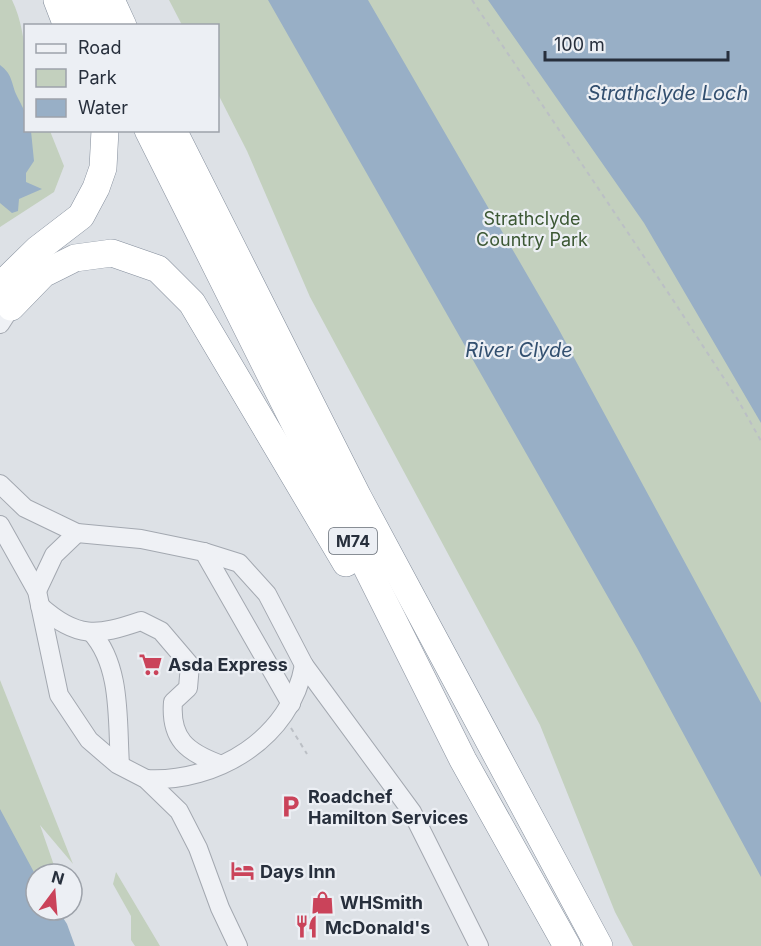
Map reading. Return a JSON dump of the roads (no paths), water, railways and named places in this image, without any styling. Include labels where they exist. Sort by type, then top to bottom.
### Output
[{"type":"highway","points":[[57,0],[66,24]]},
{"type":"highway","points":[[83,0],[95,24]]},
{"type":"highway","points":[[111,0],[122,24]]},
{"type":"highway","points":[[4,305],[38,249],[81,216],[96,188],[103,168],[105,132]]},
{"type":"highway","name":"M74","points":[[149,132],[463,760],[567,946]]},
{"type":"highway","name":"M74","points":[[174,132],[358,497],[599,946]]},
{"type":"highway","points":[[4,305],[43,274],[75,258],[112,253],[158,269],[192,303],[463,760]]},
{"type":"lane","points":[[0,484],[25,507],[77,533],[141,539],[204,552],[239,563],[267,594],[304,665],[412,812],[480,946]]},
{"type":"lane","points":[[0,525],[38,598],[60,623],[101,634],[141,621],[162,631],[190,665],[188,688],[173,702],[171,724],[186,747],[219,764]]},
{"type":"lane","points":[[77,533],[54,555],[38,598],[59,695],[89,740],[120,765],[146,778],[179,811],[198,848],[220,908],[238,946]]},
{"type":"lane","points":[[204,552],[286,710]]},
{"type":"lane","points":[[91,632],[102,644],[110,661],[120,765]]},
{"type":"lane","points":[[146,778],[167,780],[188,777],[219,764],[260,742],[286,710],[304,665]]},
{"type":"water","name":"River Clyde","points":[[268,0],[368,0],[558,328],[761,703],[761,877],[637,648]]},
{"type":"water","name":"Strathclyde Loch","points":[[488,0],[761,0],[761,423],[644,223]]},
{"type":"water","points":[[0,65],[9,75],[24,110],[24,132],[31,132],[34,161],[26,173],[26,182],[42,189],[19,199],[18,211],[12,213],[0,203]]},
{"type":"water","points":[[0,809],[28,862],[24,862],[24,922],[66,922],[75,946],[0,946]]},
{"type":"place","name":"Asda Express","points":[[150,664]]},
{"type":"place","name":"Roadchef Hamilton Services","points":[[290,806]]},
{"type":"place","name":"Days Inn","points":[[242,871]]},
{"type":"place","name":"WHSmith","points":[[322,902]]},
{"type":"place","name":"McDonald's","points":[[307,927]]},
{"type":"park label","name":"Strathclyde Country Park","points":[[532,228]]}]
